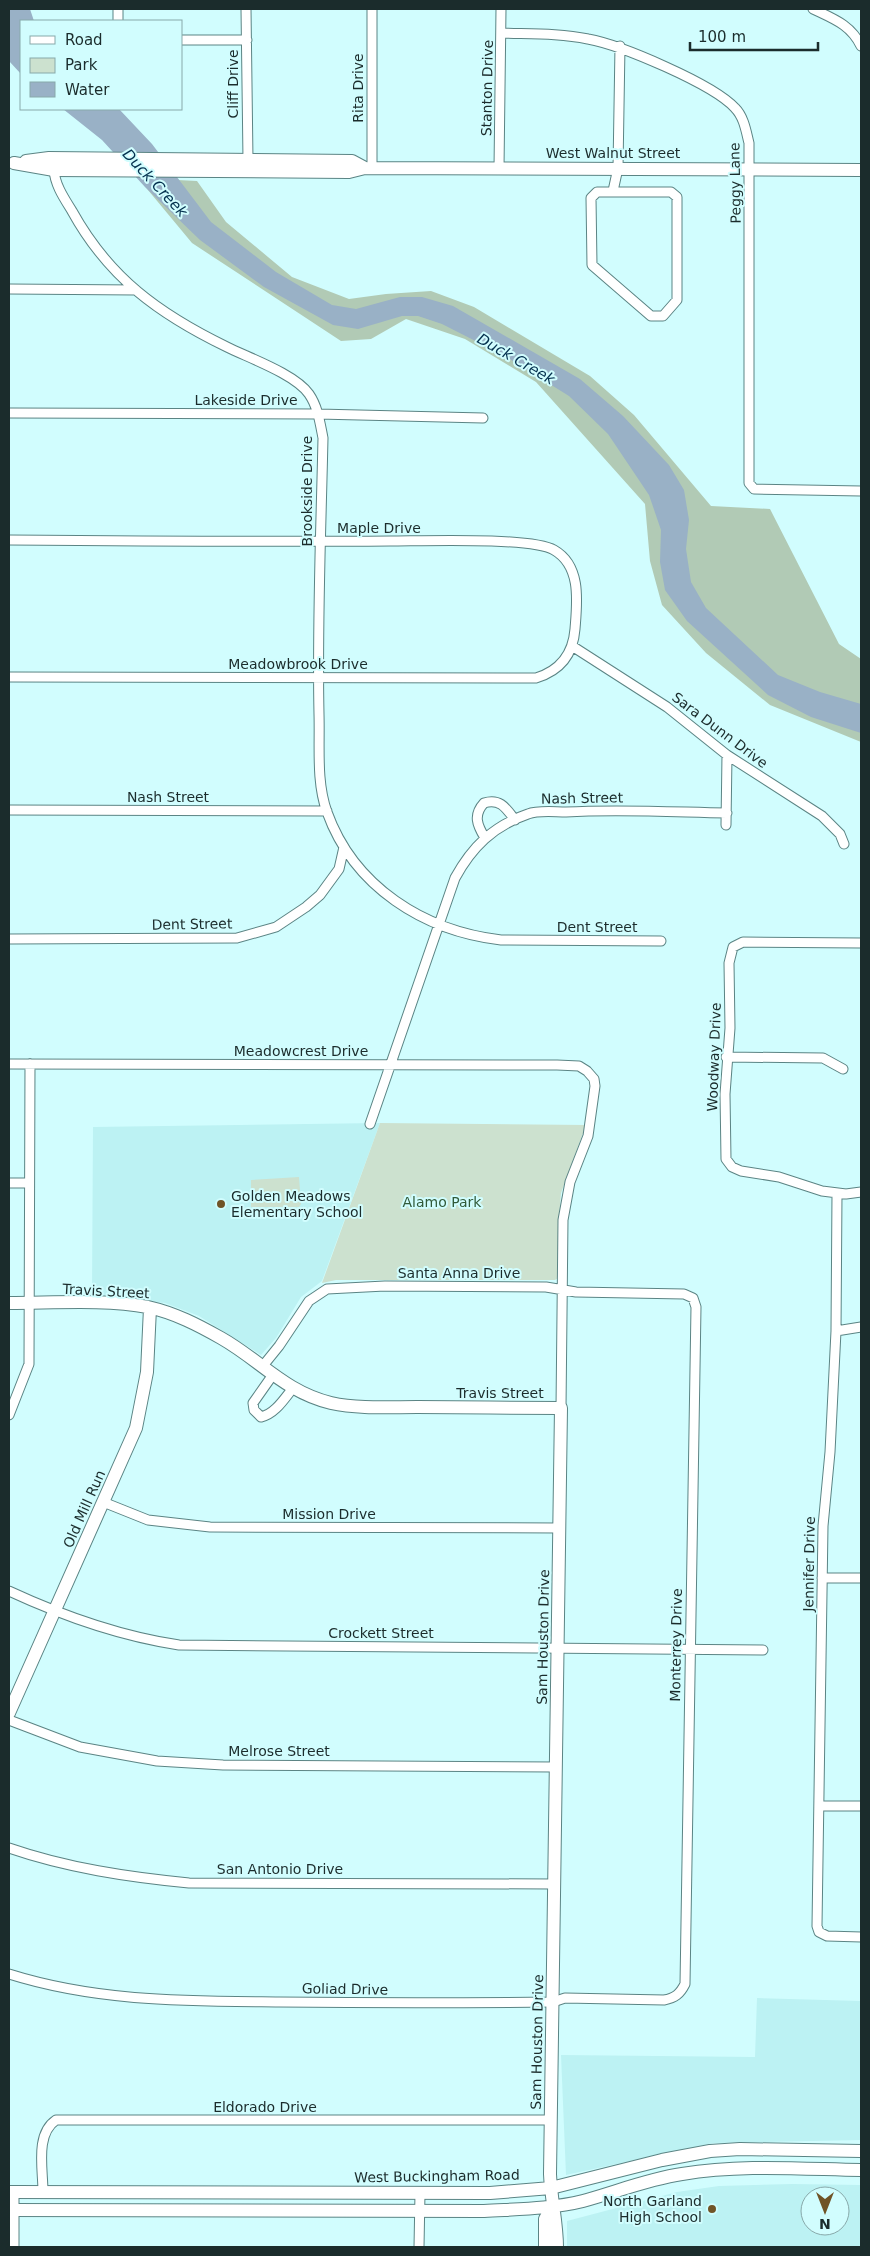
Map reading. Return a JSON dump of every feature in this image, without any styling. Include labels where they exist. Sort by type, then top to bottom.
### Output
[{"type":"main road","name":"West Walnut Street","points":[[11,163],[49,158],[117,165],[349,172],[368,168],[750,168],[861,170]]},
{"type":"main road","name":"West Walnut Street","points":[[196,166],[248,160],[352,161],[368,168]]},
{"type":"main road","name":"West Walnut Street","points":[[11,163],[54,170],[117,165]]},
{"type":"main road","name":"Travis Street","points":[[9,1303],[121,1304],[150,1308],[186,1319],[222,1338],[272,1376],[306,1396],[332,1403],[366,1407],[561,1408]]},
{"type":"main road","name":"Old Mill Run","points":[[9,1713],[136,1428],[147,1372],[150,1308]]},
{"type":"main road","name":"Sam Houston Drive","points":[[557,2247],[557,2225],[552,2207],[551,2188],[551,2120],[561,1408]]},
{"type":"main road","name":"West Buckingham Road","points":[[12,2192],[490,2193],[551,2188],[662,2160],[710,2151],[772,2149],[861,2151]]},
{"type":"main road","points":[[772,2149],[773,2169]]},
{"type":"main road","points":[[662,2160],[663,2178]]},
{"type":"main road","points":[[12,2210],[484,2211],[552,2207],[582,2201],[663,2178],[703,2171],[773,2169],[861,2170]]},
{"type":"main road","name":"Sam Houston Drive","points":[[545,2247],[545,2219],[552,2207]]},
{"type":"street","name":"Cliff Drive","points":[[246,9],[248,160]]},
{"type":"street","name":"Rita Drive","points":[[368,168],[372,9]]},
{"type":"street","name":"Stanton Drive","points":[[499,168],[501,9]]},
{"type":"street","points":[[814,9],[846,25],[857,36],[861,46]]},
{"type":"street","name":"Peggy Lane","points":[[501,33],[562,35],[620,46],[694,82],[736,108],[745,126],[749,143],[750,168],[749,483],[754,489],[861,490]]},
{"type":"street","points":[[182,40],[247,40]]},
{"type":"street","points":[[613,191],[618,168],[620,46]]},
{"type":"street","name":"Brookside Drive","points":[[54,170],[58,187],[96,251],[112,270],[167,314],[205,336],[296,382],[309,394],[318,414],[323,438],[318,678],[320,783],[327,811],[344,847]]},
{"type":"street","points":[[613,191],[671,192],[677,197],[677,300],[663,316],[651,316],[592,265],[591,198],[597,192],[613,191]]},
{"type":"street","points":[[9,289],[136,290]]},
{"type":"street","name":"Lakeside Drive","points":[[9,413],[318,414],[483,418]]},
{"type":"street","name":"Maple Drive","points":[[9,540],[451,541],[541,544],[556,551],[567,562],[574,575],[577,593],[572,646]]},
{"type":"street","name":"Meadowbrook Drive","points":[[9,676],[536,678],[552,673],[564,661],[572,646]]},
{"type":"street","name":"Sara Dunn Drive","points":[[572,646],[667,707],[727,755],[822,816],[840,834],[844,844]]},
{"type":"street","points":[[726,825],[727,755]]},
{"type":"street","points":[[485,838],[477,825],[476,818],[478,809],[484,802],[498,801],[504,804],[515,820]]},
{"type":"street","name":"Nash Street","points":[[9,810],[327,811]]},
{"type":"street","name":"Nash Street","points":[[439,925],[455,878],[467,856],[485,838],[529,813],[586,811],[727,813]]},
{"type":"street","name":"Dent Street","points":[[344,847],[364,874],[392,900],[439,925],[478,937],[501,940],[661,941]]},
{"type":"street","name":"Dent Street","points":[[9,939],[237,938],[276,927],[306,907],[320,895],[339,869],[344,847]]},
{"type":"street","points":[[370,1124],[439,925]]},
{"type":"street","name":"Woodway Drive","points":[[837,1194],[779,1176],[742,1171],[732,1167],[726,1159],[726,1057],[730,1028],[729,963],[733,947],[743,942],[861,943]]},
{"type":"street","points":[[726,1057],[823,1058],[844,1069]]},
{"type":"street","name":"Meadowcrest Drive","points":[[9,1064],[557,1065],[580,1066],[591,1073]]},
{"type":"street","points":[[9,1415],[29,1364],[30,1064]]},
{"type":"street","name":"Sam Houston Drive","points":[[561,1408],[564,1220],[570,1182],[588,1136],[595,1086],[591,1073]]},
{"type":"street","points":[[9,1183],[29,1183]]},
{"type":"street","points":[[837,1194],[861,1192]]},
{"type":"street","name":"Jennifer Drive","points":[[837,1194],[836,1331],[830,1452],[823,1526],[817,1926],[821,1934],[827,1936],[861,1937]]},
{"type":"street","name":"Santa Anna Drive","points":[[262,1368],[280,1346],[308,1301],[327,1288],[385,1286],[562,1289],[576,1292],[684,1294],[693,1298]]},
{"type":"street","name":"Monterrey Drive","points":[[681,1992],[685,1984],[696,1306],[693,1298]]},
{"type":"street","points":[[836,1331],[861,1327]]},
{"type":"street","points":[[272,1376],[253,1403],[254,1410],[261,1417],[267,1416],[275,1409],[293,1388]]},
{"type":"street","name":"Mission Drive","points":[[104,1502],[148,1520],[210,1527],[559,1528]]},
{"type":"street","points":[[822,1578],[861,1578]]},
{"type":"street","name":"Crockett Street","points":[[9,1590],[54,1612],[148,1640],[179,1645],[763,1650]]},
{"type":"street","name":"Melrose Street","points":[[9,1720],[80,1747],[157,1761],[224,1765],[556,1767]]},
{"type":"street","points":[[819,1806],[861,1806]]},
{"type":"street","name":"San Antonio Drive","points":[[9,1848],[41,1859],[124,1876],[190,1882],[554,1884]]},
{"type":"street","name":"Goliad Drive","points":[[9,1974],[39,1983],[153,2001],[553,2002],[565,1998],[664,2000],[674,1998],[681,1992]]},
{"type":"street","name":"Eldorado Drive","points":[[43,2192],[43,2136],[48,2126],[56,2120],[551,2120]]},
{"type":"street","points":[[12,2192],[14,2247]]},
{"type":"street","points":[[419,2247],[420,2193]]},
{"type":"shaded area","name":"Golden Meadows Elementary School","points":[[380,1123],[322,1281],[301,1297],[276,1338],[261,1355],[199,1316],[165,1303],[92,1295],[93,1127]]},
{"type":"shaded area","points":[[757,1998],[861,2001],[861,2140],[713,2143],[566,2175],[561,2055],[755,2057]]},
{"type":"shaded area","name":"North Garland High School","points":[[861,2185],[861,2247],[567,2247],[567,2221],[677,2192],[719,2186]]},
{"type":"green space","points":[[138,178],[197,181],[226,222],[292,277],[349,299],[431,291],[474,307],[590,376],[634,415],[711,506],[770,509],[839,644],[861,659],[861,742],[770,705],[706,653],[662,605],[650,561],[645,504],[536,382],[465,339],[406,319],[371,339],[341,341],[192,243]]},
{"type":"green space","name":"Alamo Park","points":[[380,1123],[586,1125],[561,1193],[558,1278],[555,1280],[336,1280],[322,1283]]},
{"type":"green space","points":[[299,1177],[301,1204],[299,1207],[251,1207],[251,1180]]},
{"type":"water","points":[[9,9],[30,9],[34,20],[20,20],[20,73],[9,61]]},
{"type":"water","name":"Duck Creek","points":[[64,110],[120,110],[152,144],[211,222],[276,272],[332,305],[356,309],[400,297],[422,297],[453,306],[580,379],[623,416],[669,465],[684,490],[689,520],[686,549],[691,582],[706,608],[778,675],[820,692],[861,704],[861,733],[811,717],[768,695],[687,621],[665,590],[660,562],[661,530],[649,495],[608,434],[569,396],[503,355],[442,324],[418,316],[402,316],[358,329],[333,325],[264,287],[200,240],[145,187],[102,140]]},
{"type":"place","name":"Golden Meadows Elementary School","points":[[221,1204]]},
{"type":"place","name":"North Garland High School","points":[[712,2209]]}]
